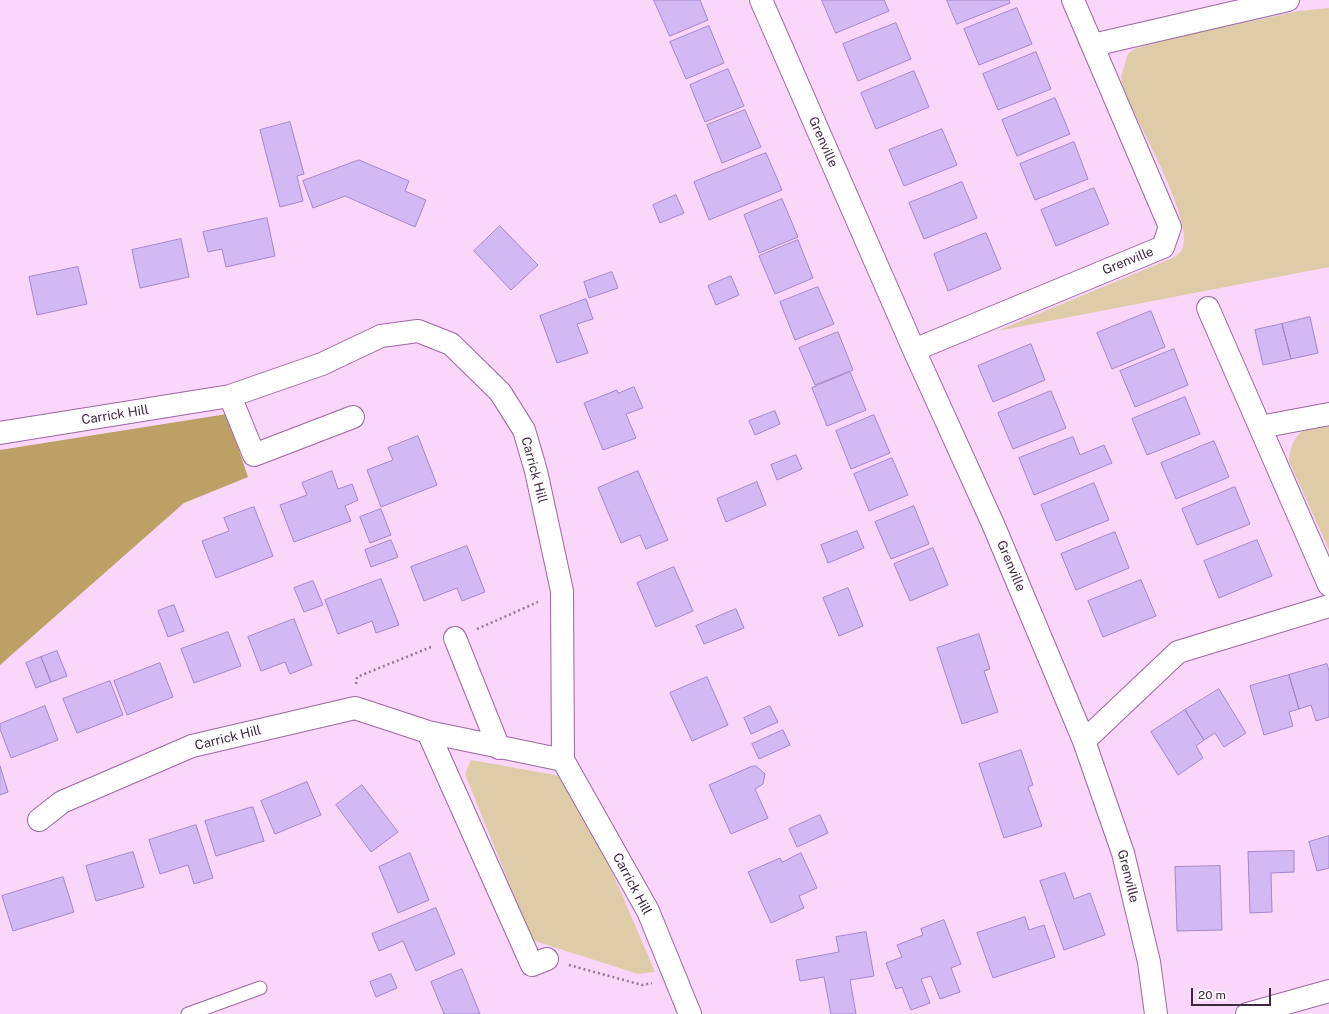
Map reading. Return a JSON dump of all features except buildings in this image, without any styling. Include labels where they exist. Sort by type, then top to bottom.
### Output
[{"type":"street","name":"Grenville","points":[[761,0],[914,350],[994,524],[1084,741],[1123,853],[1149,962],[1156,1014]]},
{"type":"street","name":"Grenville","points":[[914,350],[1163,247],[1170,227],[1073,0]]},
{"type":"street","points":[[1092,45],[1288,0]]},
{"type":"street","points":[[1208,308],[1329,585]]},
{"type":"street","name":"Carrick Hill","points":[[0,433],[230,396],[322,364],[382,336],[418,331],[451,344],[500,392],[524,430],[536,471],[562,591],[563,760],[648,911],[690,1014]]},
{"type":"street","points":[[230,396],[254,455],[353,417]]},
{"type":"street","points":[[1260,427],[1329,414]]},
{"type":"street","points":[[1084,741],[1178,652],[1329,606]]},
{"type":"street","points":[[455,638],[499,748]]},
{"type":"street","name":"Carrick Hill","points":[[39,820],[62,802],[192,746],[355,708],[428,732],[499,748],[563,760]]},
{"type":"street","points":[[428,732],[532,964],[547,959]]},
{"type":"street","points":[[1247,1014],[1329,991]]},
{"type":"lane","points":[[188,1014],[260,988]]},
{"type":"path","points":[[547,959],[642,985],[676,978]]},
{"type":"shaded area","points":[[1329,8],[1329,267],[997,331],[1175,257],[1180,253],[1183,247],[1184,234],[1180,216],[1172,194],[1151,147],[1124,93],[1121,77],[1128,54],[1134,49],[1171,38],[1299,11]]},
{"type":"shaded area","points":[[227,414],[248,477],[184,503],[0,665],[0,450]]},
{"type":"shaded area","points":[[1329,423],[1329,550],[1289,461],[1293,444],[1300,433],[1312,427]]},
{"type":"shaded area","points":[[471,760],[572,778],[655,972],[638,974],[532,940],[465,774]]}]
